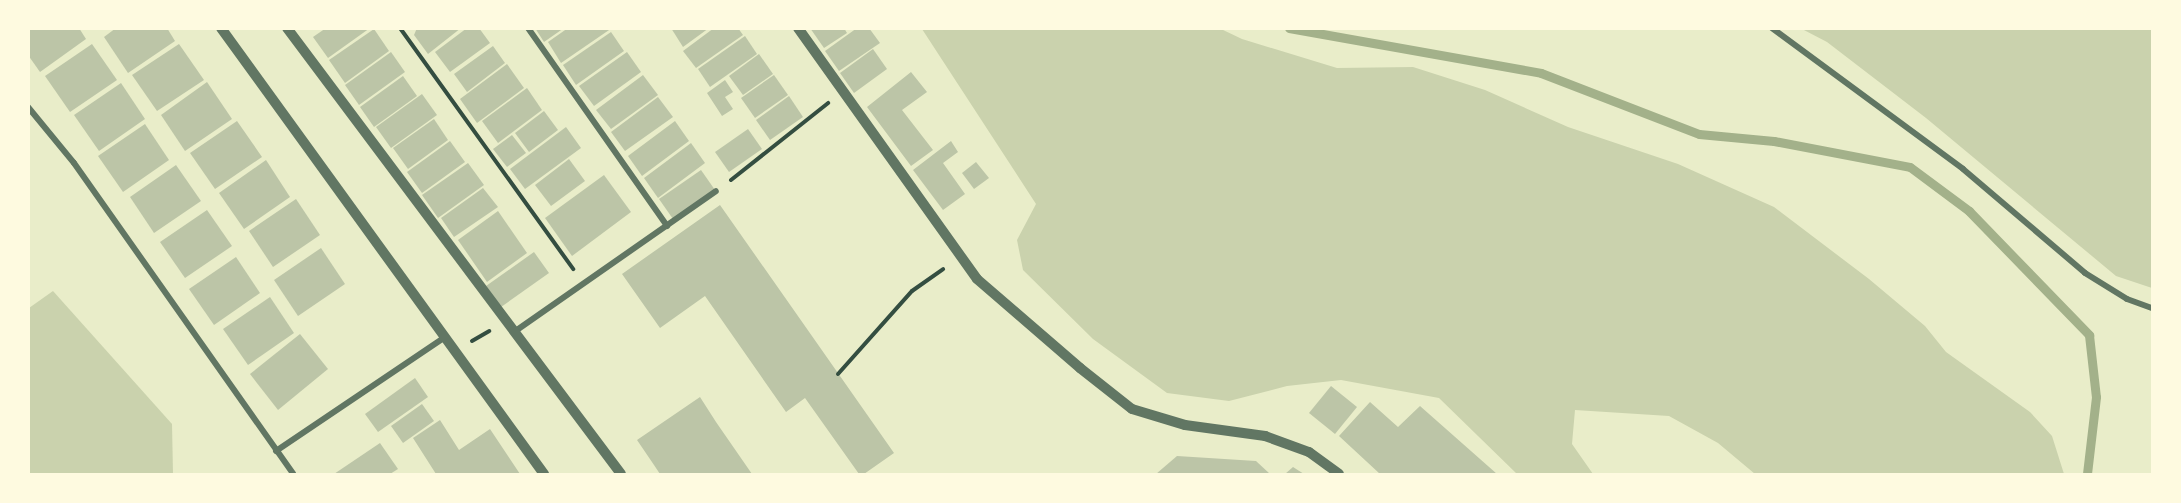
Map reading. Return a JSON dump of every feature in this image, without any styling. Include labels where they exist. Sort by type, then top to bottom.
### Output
[{"type":"street","points":[[221,28],[442,339],[544,474]]},
{"type":"street","points":[[287,28],[621,474]]},
{"type":"street","points":[[528,28],[667,226]]},
{"type":"street","points":[[798,28],[977,279],[1132,409],[1185,425],[1265,436],[1309,452],[1339,474]]},
{"type":"street","points":[[1772,28],[1963,169],[2085,273],[2127,299],[2152,308]]},
{"type":"street","points":[[28,107],[74,163],[293,474]]},
{"type":"street","points":[[514,332],[582,282],[716,191]]},
{"type":"street","points":[[276,451],[442,339]]},
{"type":"path","points":[[400,28],[582,282]]},
{"type":"path","points":[[716,191],[843,91]]},
{"type":"path","points":[[838,374],[912,291],[960,257]]},
{"type":"path","points":[[452,352],[506,322]]},
{"type":"green space","points":[[922,29],[1221,29],[1242,39],[1337,68],[1413,67],[1485,90],[1568,127],[1678,164],[1774,207],[1869,279],[1925,326],[1946,352],[2030,412],[2052,436],[2064,474],[1755,474],[1718,443],[1669,416],[1575,410],[1572,444],[1593,474],[1517,474],[1439,398],[1341,380],[1287,386],[1229,401],[1167,393],[1093,339],[1023,270],[1017,240],[1036,204]]},
{"type":"green space","points":[[1802,29],[2152,29],[2152,288],[2116,276],[1926,118],[1827,42]]},
{"type":"green space","points":[[53,291],[172,424],[173,474],[29,474],[29,308]]},
{"type":"building","points":[[28,28],[79,28],[86,39],[40,72],[28,55]]},
{"type":"building","points":[[116,28],[167,28],[175,41],[128,73],[104,37]]},
{"type":"building","points":[[326,28],[370,28],[328,58],[313,37]]},
{"type":"building","points":[[417,28],[461,28],[428,54],[414,35]]},
{"type":"building","points":[[467,28],[479,28],[490,43],[450,72],[435,52]]},
{"type":"building","points":[[535,28],[564,28],[544,42]]},
{"type":"building","points":[[568,28],[612,28],[561,63],[548,42]]},
{"type":"building","points":[[671,28],[709,28],[683,47]]},
{"type":"building","points":[[714,28],[738,28],[743,35],[696,68],[683,51]]},
{"type":"building","points":[[810,28],[844,28],[847,33],[824,48]]},
{"type":"building","points":[[857,28],[869,28],[880,43],[839,71],[825,51]]},
{"type":"building","points":[[374,29],[389,51],[345,83],[329,60]]},
{"type":"building","points":[[611,32],[624,51],[576,85],[563,65]]},
{"type":"building","points":[[745,36],[757,54],[710,87],[698,69]]},
{"type":"building","points":[[92,44],[117,80],[70,112],[45,76]]},
{"type":"building","points":[[179,44],[204,80],[157,111],[132,75]]},
{"type":"building","points":[[493,46],[505,63],[467,92],[454,74]]},
{"type":"building","points":[[873,49],[887,69],[854,93],[840,73]]},
{"type":"building","points":[[391,52],[405,72],[359,105],[345,85]]},
{"type":"building","points":[[627,52],[641,72],[594,106],[579,86]]},
{"type":"building","points":[[759,54],[773,74],[743,95],[729,76]]},
{"type":"building","points":[[507,64],[524,88],[477,123],[460,99]]},
{"type":"building","points":[[911,72],[927,92],[902,110],[933,150],[911,166],[867,107]]},
{"type":"building","points":[[643,75],[658,95],[611,129],[596,110]]},
{"type":"building","points":[[774,75],[788,95],[755,118],[741,98]]},
{"type":"building","points":[[403,76],[417,96],[374,127],[360,107]]},
{"type":"building","points":[[725,80],[733,92],[725,97],[733,109],[722,116],[707,93]]},
{"type":"building","points":[[207,82],[232,119],[185,151],[161,115]]},
{"type":"building","points":[[121,83],[145,119],[99,151],[74,115]]},
{"type":"building","points":[[527,88],[542,110],[498,143],[482,121]]},
{"type":"building","points":[[422,94],[437,115],[391,148],[376,127]]},
{"type":"building","points":[[789,96],[803,117],[770,140],[756,120]]},
{"type":"building","points":[[658,97],[673,117],[625,151],[611,132]]},
{"type":"building","points":[[544,111],[558,130],[529,152],[515,133]]},
{"type":"building","points":[[434,119],[448,140],[408,169],[393,148]]},
{"type":"building","points":[[237,121],[262,157],[215,189],[190,153]]},
{"type":"building","points":[[675,121],[689,141],[642,176],[628,156]]},
{"type":"building","points":[[145,124],[169,160],[123,192],[98,156]]},
{"type":"building","points":[[566,127],[581,148],[525,189],[510,169]]},
{"type":"building","points":[[748,129],[762,149],[729,172],[715,152]]},
{"type":"building","points":[[512,135],[526,153],[507,167],[493,149]]},
{"type":"building","points":[[450,141],[465,162],[422,193],[407,172]]},
{"type":"building","points":[[951,141],[958,152],[943,163],[965,194],[943,210],[913,170]]},
{"type":"building","points":[[691,143],[705,163],[658,198],[644,178]]},
{"type":"building","points":[[569,159],[585,181],[551,206],[535,185]]},
{"type":"building","points":[[266,160],[290,197],[244,229],[219,193]]},
{"type":"building","points":[[976,162],[989,178],[974,189],[962,173]]},
{"type":"building","points":[[468,163],[484,185],[438,218],[422,195]]},
{"type":"building","points":[[176,165],[201,201],[154,233],[130,197]]},
{"type":"building","points":[[701,170],[715,190],[673,219],[659,199]]},
{"type":"building","points":[[604,175],[631,212],[572,256],[545,218]]},
{"type":"building","points":[[483,188],[498,207],[454,237],[441,218]]},
{"type":"building","points":[[296,199],[320,235],[273,267],[249,231]]},
{"type":"building","points":[[720,205],[894,453],[864,474],[859,474],[805,398],[786,412],[705,296],[660,328],[622,274]]},
{"type":"building","points":[[207,210],[232,246],[185,278],[160,242]]},
{"type":"building","points":[[498,211],[527,253],[487,282],[458,240]]},
{"type":"building","points":[[321,248],[345,284],[298,316],[274,280]]},
{"type":"building","points":[[534,252],[549,273],[501,307],[486,286]]},
{"type":"building","points":[[236,257],[260,293],[214,325],[189,289]]},
{"type":"building","points":[[270,297],[294,333],[248,365],[223,329]]},
{"type":"building","points":[[300,334],[328,369],[278,410],[250,374]]},
{"type":"building","points":[[415,378],[428,397],[378,432],[365,414]]},
{"type":"building","points":[[1331,386],[1357,407],[1335,434],[1309,413]]},
{"type":"building","points":[[700,397],[752,474],[660,474],[637,440]]},
{"type":"building","points":[[1370,402],[1398,427],[1420,406],[1497,474],[1380,474],[1339,436]]},
{"type":"building","points":[[422,404],[434,421],[403,443],[391,426]]},
{"type":"building","points":[[440,420],[459,450],[490,429],[520,474],[436,474],[413,438]]},
{"type":"building","points":[[380,443],[398,469],[390,474],[334,474]]},
{"type":"building","points":[[1177,456],[1256,461],[1270,474],[1156,474]]},
{"type":"building","points":[[1293,467],[1304,474],[1285,474]]},
{"type":"waterway","points":[[1289,28],[1541,73],[1699,134],[1774,141],[1910,167],[1969,211],[2089,335],[2096,397],[2087,474]]}]
